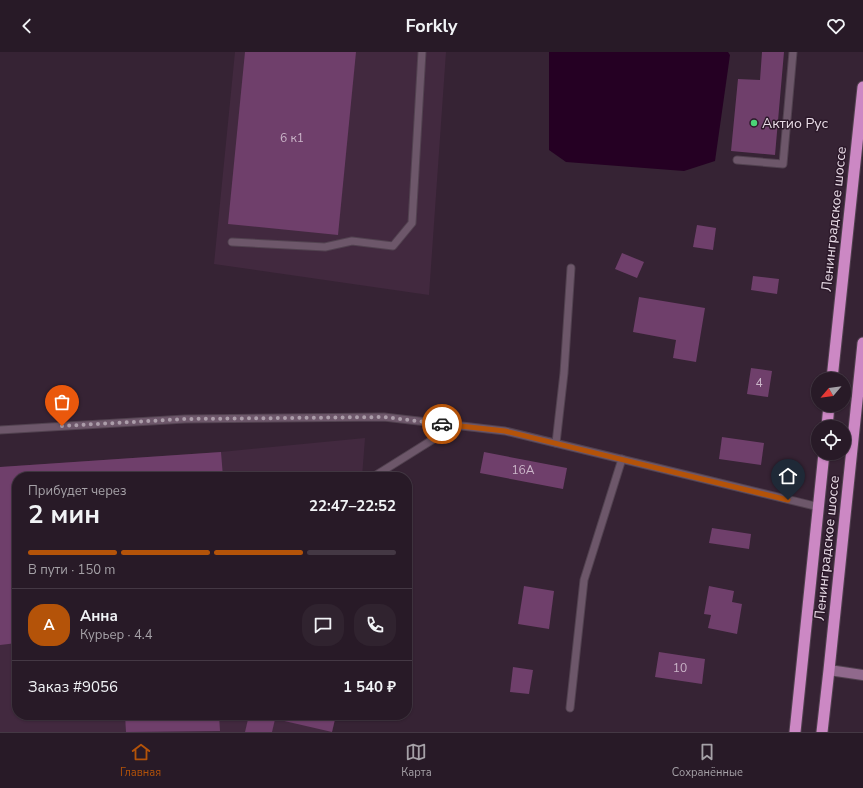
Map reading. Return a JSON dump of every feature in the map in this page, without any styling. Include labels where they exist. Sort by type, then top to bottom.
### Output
[{"type":"highway","name":"Ленинградское шоссе","points":[[833,372],[863,86]]},
{"type":"highway","name":"Ленинградское шоссе","points":[[822,732],[863,343]]},
{"type":"highway","name":"Ленинградское шоссе","points":[[795,732],[823,460]]},
{"type":"main road","points":[[829,670],[863,675]]},
{"type":"lane","points":[[232,242],[325,247],[352,241],[393,246],[412,223],[422,52]]},
{"type":"lane","points":[[737,160],[783,164],[793,52]]},
{"type":"lane","points":[[556,443],[564,374],[571,268]]},
{"type":"lane","points":[[0,430],[185,419],[384,417],[505,431],[819,507]]},
{"type":"lane","points":[[381,472],[456,425]]},
{"type":"lane","points":[[570,708],[584,580],[622,459]]},
{"type":"shaded area","points":[[235,52],[446,52],[429,295],[214,264]]},
{"type":"shaded area","points":[[549,52],[728,52],[730,55],[715,161],[684,171],[566,162],[549,150]]},
{"type":"shaded area","points":[[365,438],[362,472],[12,472],[12,720],[335,720],[332,732],[0,732],[0,467],[221,452]]},
{"type":"building","points":[[245,52],[356,52],[338,235],[228,224]]},
{"type":"building","points":[[762,52],[784,52],[775,155],[731,151],[738,79],[760,80]]},
{"type":"building","points":[[697,225],[716,228],[713,250],[693,247]]},
{"type":"building","points":[[622,253],[644,262],[637,278],[615,269]]},
{"type":"building","points":[[753,276],[779,279],[777,294],[751,290]]},
{"type":"building","points":[[639,297],[705,308],[696,362],[673,358],[676,340],[633,332]]},
{"type":"building","points":[[751,368],[772,371],[768,397],[747,394]]},
{"type":"building","points":[[722,437],[764,443],[761,465],[719,459]]},
{"type":"building","points":[[221,452],[223,472],[12,472],[12,644],[0,645],[0,467]]},
{"type":"building","points":[[484,452],[567,468],[563,489],[480,473]]},
{"type":"building","points":[[712,528],[751,534],[749,549],[709,543]]},
{"type":"building","points":[[524,586],[554,591],[549,629],[518,624]]},
{"type":"building","points":[[709,586],[734,591],[732,602],[742,604],[737,634],[708,628],[711,615],[704,614]]},
{"type":"building","points":[[659,652],[705,659],[702,684],[655,677]]},
{"type":"building","points":[[513,667],[533,670],[529,694],[510,692]]},
{"type":"building","points":[[125,720],[219,720],[220,731],[126,732]]},
{"type":"building","points":[[248,720],[275,720],[272,732],[245,732]]},
{"type":"building","points":[[280,720],[335,720],[332,732]]},
{"type":"way so far","points":[[62,426],[185,419],[384,417],[442,424]]},
{"type":"place","name":"Актио Рус","points":[[754,123]]},
{"type":"route","points":[[442,424],[505,431],[788,500]]}]
